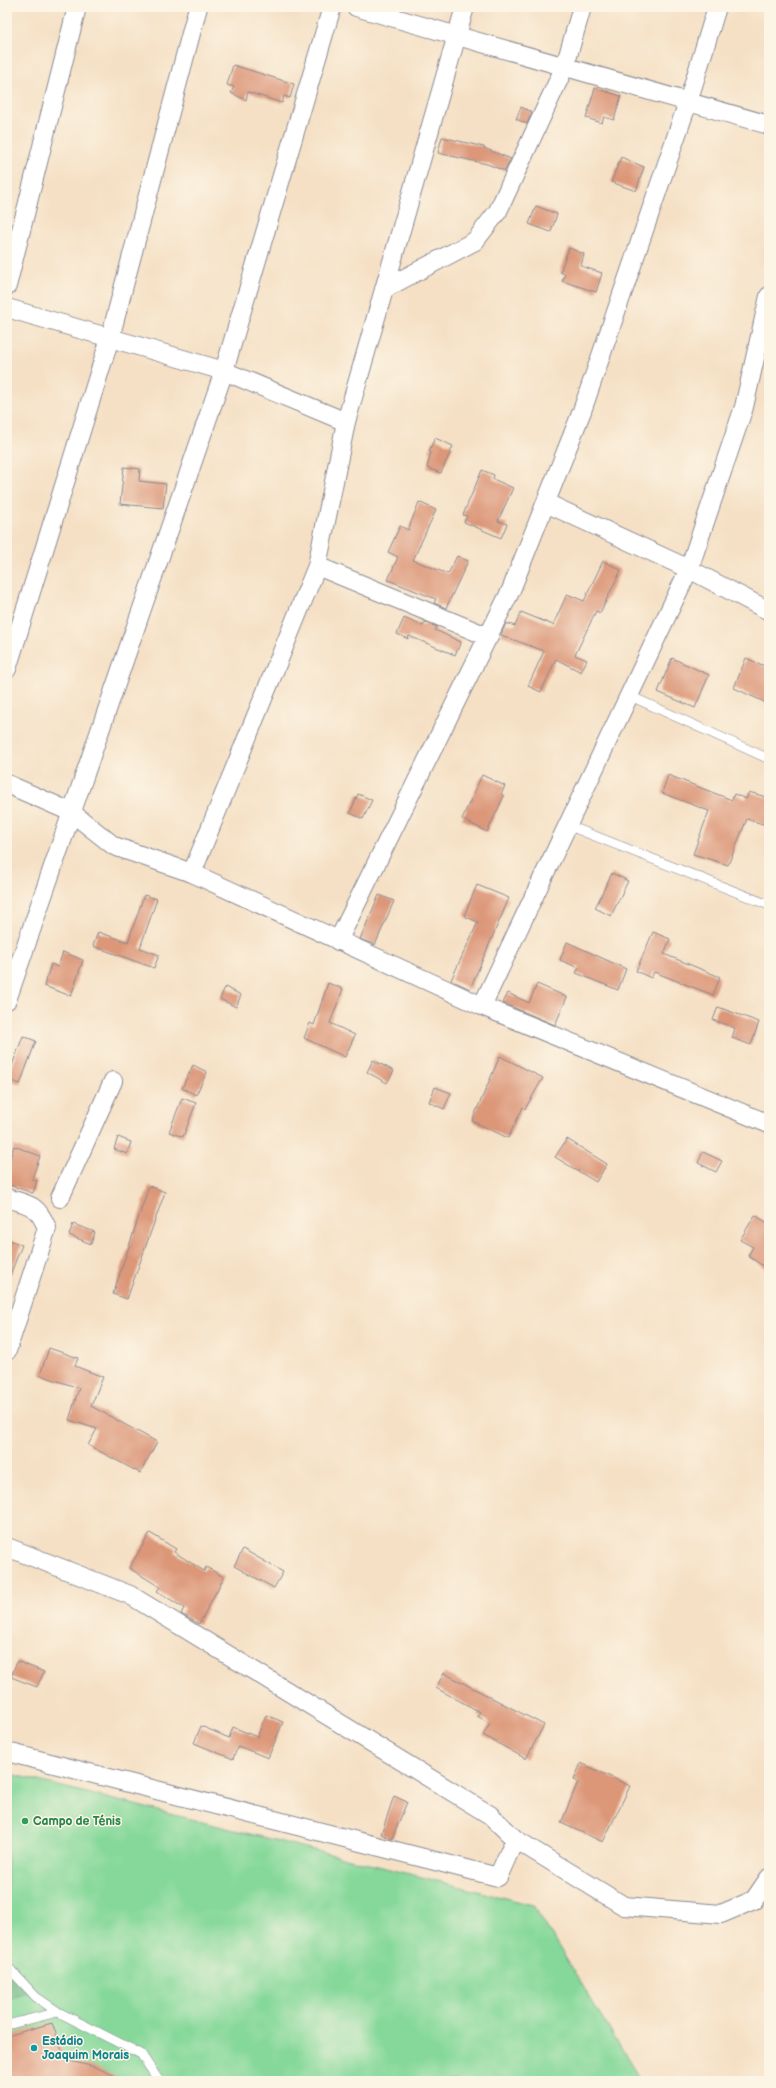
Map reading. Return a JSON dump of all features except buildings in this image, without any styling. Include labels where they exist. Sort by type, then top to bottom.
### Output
[{"type":"street","points":[[7,286],[77,7]]},
{"type":"street","points":[[7,669],[110,338],[198,7]]},
{"type":"street","points":[[7,1000],[224,371],[332,7]]},
{"type":"street","points":[[356,7],[769,125]]},
{"type":"street","points":[[192,873],[317,566],[346,422],[466,7]]},
{"type":"street","points":[[384,289],[475,241],[498,211],[565,66],[582,7]]},
{"type":"street","points":[[338,941],[511,590],[582,411],[688,102],[717,7]]},
{"type":"street","points":[[482,1006],[688,569],[744,407],[769,296]]},
{"type":"street","points":[[7,308],[224,371],[346,422]]},
{"type":"street","points":[[546,503],[688,569],[769,611]]},
{"type":"street","points":[[317,566],[488,637]]},
{"type":"street","points":[[7,784],[72,812],[114,846],[192,873],[482,1006],[769,1124]]},
{"type":"street","points":[[60,1198],[113,1081]]},
{"type":"street","points":[[7,1198],[30,1204],[41,1213],[47,1228],[7,1351]]},
{"type":"street","points":[[7,1547],[130,1595],[490,1815],[515,1839],[624,1906],[721,1914],[754,1900],[769,1878]]},
{"type":"street","points":[[7,1752],[498,1877],[515,1839]]},
{"type":"lane","points":[[628,695],[769,759]]},
{"type":"lane","points":[[567,825],[769,905]]},
{"type":"lane","points":[[7,1966],[36,1997],[58,2012],[141,2054],[159,2081]]},
{"type":"lane","points":[[7,2025],[58,2012]]},
{"type":"green space","points":[[7,1773],[533,1905],[641,2081],[7,2081]]},
{"type":"green space","points":[[7,1966],[31,1992],[7,1999]]},
{"type":"place","name":"Campo de Ténis","points":[[25,1821]]},
{"type":"place","name":"Estádio Joaquim Morais","points":[[34,2048]]}]
